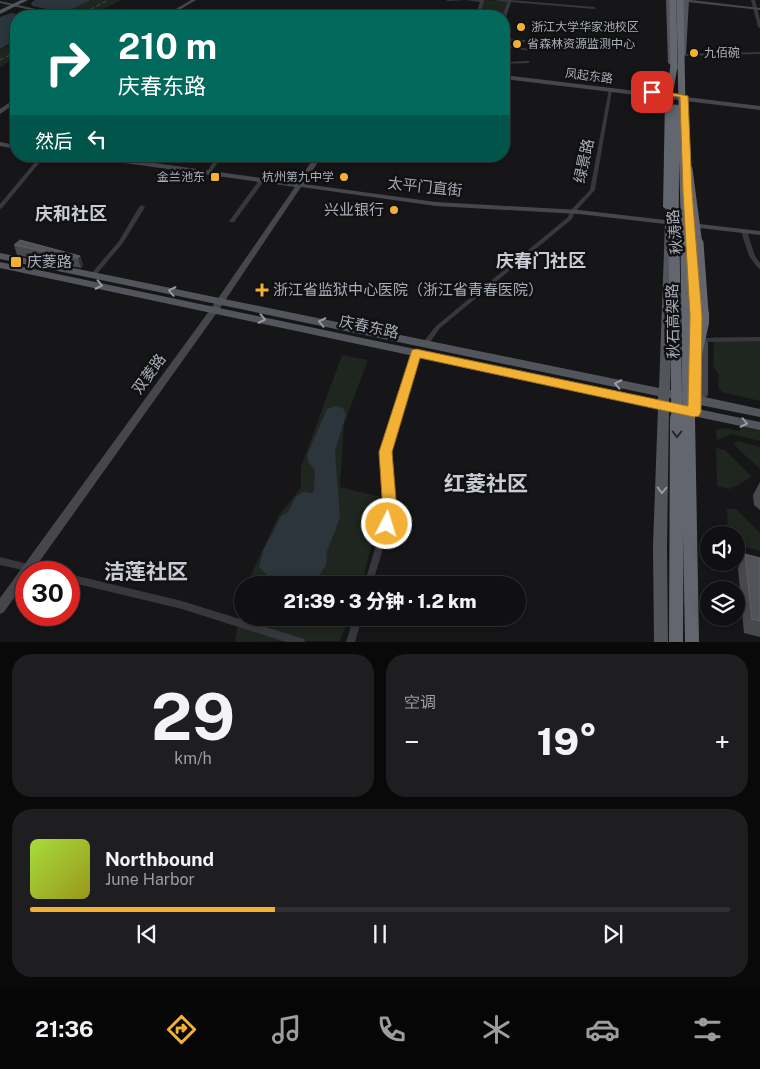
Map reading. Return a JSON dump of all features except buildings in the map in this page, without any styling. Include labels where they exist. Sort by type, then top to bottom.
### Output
[{"type":"highway","name":"秋石高架路","points":[[671,0],[674,66],[676,642]]},
{"type":"highway","name":"秋石高架路","points":[[682,0],[689,428],[688,534],[692,642]]},
{"type":"highway","points":[[668,207],[669,92],[674,66]]},
{"type":"highway","points":[[683,134],[696,224],[703,312],[703,323],[694,365]]},
{"type":"highway","points":[[668,642],[676,595]]},
{"type":"main road","points":[[0,11],[10,4],[24,0]]},
{"type":"main road","name":"秋涛路","points":[[661,642],[660,546],[672,96],[671,0]]},
{"type":"main road","name":"秋涛路","points":[[682,0],[687,192],[696,226],[694,406],[698,642]]},
{"type":"main road","name":"凤起东路","points":[[510,77],[672,96]]},
{"type":"main road","name":"庆春东路","points":[[0,256],[93,275],[416,353],[694,406],[760,426]]},
{"type":"main road","name":"庆春东路","points":[[0,264],[426,344],[665,400]]},
{"type":"main road","name":"庆春东路","points":[[694,406],[760,413]]},
{"type":"street","points":[[176,10],[194,0]]},
{"type":"street","points":[[182,10],[200,0]]},
{"type":"street","points":[[448,0],[482,1]]},
{"type":"street","points":[[496,0],[537,1],[594,8]]},
{"type":"street","points":[[565,5],[566,0]]},
{"type":"street","points":[[682,0],[757,8]]},
{"type":"street","points":[[753,0],[757,8],[760,27]]},
{"type":"street","points":[[507,10],[510,1]]},
{"type":"street","points":[[10,4],[31,10]]},
{"type":"street","points":[[10,4],[36,10]]},
{"type":"street","points":[[510,40],[533,42],[531,50],[510,47]]},
{"type":"street","points":[[683,55],[760,53]]},
{"type":"street","points":[[510,63],[528,62]]},
{"type":"street","name":"凤起东路","points":[[510,77],[760,108]]},
{"type":"street","name":"绿景路","points":[[426,344],[438,327],[570,218],[572,212],[592,190],[610,90]]},
{"type":"street","name":"凤起东路","points":[[684,98],[760,104]]},
{"type":"street","points":[[0,112],[10,104]]},
{"type":"street","points":[[0,207],[38,162]]},
{"type":"street","name":"太平门直街","points":[[131,162],[436,204],[572,212],[760,233]]},
{"type":"street","points":[[208,173],[216,162]]},
{"type":"street","name":"双菱路","points":[[34,561],[217,305],[315,162]]},
{"type":"street","points":[[232,221],[261,181]]},
{"type":"street","points":[[93,275],[121,242],[142,207]]},
{"type":"street","points":[[694,406],[702,395],[703,340],[696,226]]},
{"type":"street","points":[[744,231],[752,256],[760,267]]},
{"type":"street","points":[[703,340],[760,339]]},
{"type":"street","points":[[371,576],[390,512],[386,452],[416,353]]},
{"type":"street","points":[[0,561],[15,565]]},
{"type":"street","points":[[80,581],[182,605],[301,642]]},
{"type":"street","name":"双菱路","points":[[0,608],[15,587]]},
{"type":"street","points":[[350,642],[355,626]]},
{"type":"shaded area","points":[[35,0],[90,0],[71,10],[51,10],[32,6],[31,3]]},
{"type":"shaded area","points":[[88,0],[121,0],[103,10],[70,10]]},
{"type":"shaded area","points":[[482,0],[510,1],[506,10],[479,10]]},
{"type":"shaded area","points":[[10,14],[10,43],[0,49],[0,17]]},
{"type":"shaded area","points":[[10,44],[10,61],[0,67],[0,50]]},
{"type":"shaded area","points":[[714,337],[760,338],[760,401],[722,392],[718,387],[719,375],[713,366]]},
{"type":"shaded area","points":[[342,355],[368,360],[344,424],[340,487],[380,497],[381,511],[363,576],[250,576],[279,515],[301,488],[301,467]]},
{"type":"shaded area","points":[[336,406],[343,408],[346,415],[335,451],[340,518],[327,551],[326,565],[319,576],[269,576],[259,568],[263,551],[281,516],[288,512],[296,496],[304,492],[312,493],[314,490],[315,470],[309,463],[307,455],[327,409]]},
{"type":"shaded area","points":[[744,426],[760,430],[760,441],[732,434],[717,440],[716,430],[725,428],[739,431]]},
{"type":"shaded area","points":[[738,441],[760,447],[760,469],[733,444]]},
{"type":"shaded area","points":[[716,448],[725,450],[752,477],[730,489],[717,486]]},
{"type":"shaded area","points":[[727,509],[736,509],[760,533],[760,551],[745,547],[745,526],[728,526]]},
{"type":"shaded area","points":[[237,626],[346,626],[340,641],[235,642]]},
{"type":"railway","points":[[89,10],[108,0]]},
{"type":"railway","points":[[0,60],[10,55]]},
{"type":"place","name":"浙江大学华家池校区","points":[[521,27]]},
{"type":"place","name":"省森林资源监测中心","points":[[517,44]]},
{"type":"place","name":"九佰碗","points":[[694,53]]},
{"type":"place","name":"金兰池东","points":[[215,177]]},
{"type":"place","name":"杭州第九中学","points":[[344,177]]},
{"type":"place","name":"兴业银行","points":[[394,210]]},
{"type":"place","name":"庆菱路","points":[[16,262]]},
{"type":"place","name":"浙江省监狱中心医院（浙江省青春医院）","points":[[262,290]]},
{"type":"district","name":"庆和社区","points":[[71,214]]},
{"type":"district","name":"庆春门社区","points":[[541,261]]},
{"type":"district","name":"红菱社区","points":[[486,484]]},
{"type":"district","name":"洁莲社区","points":[[146,572]]},
{"type":"route","points":[[387,524],[390,512],[386,452],[393,423],[416,353],[694,412],[696,316],[692,225],[687,192],[684,96],[652,92]]}]
